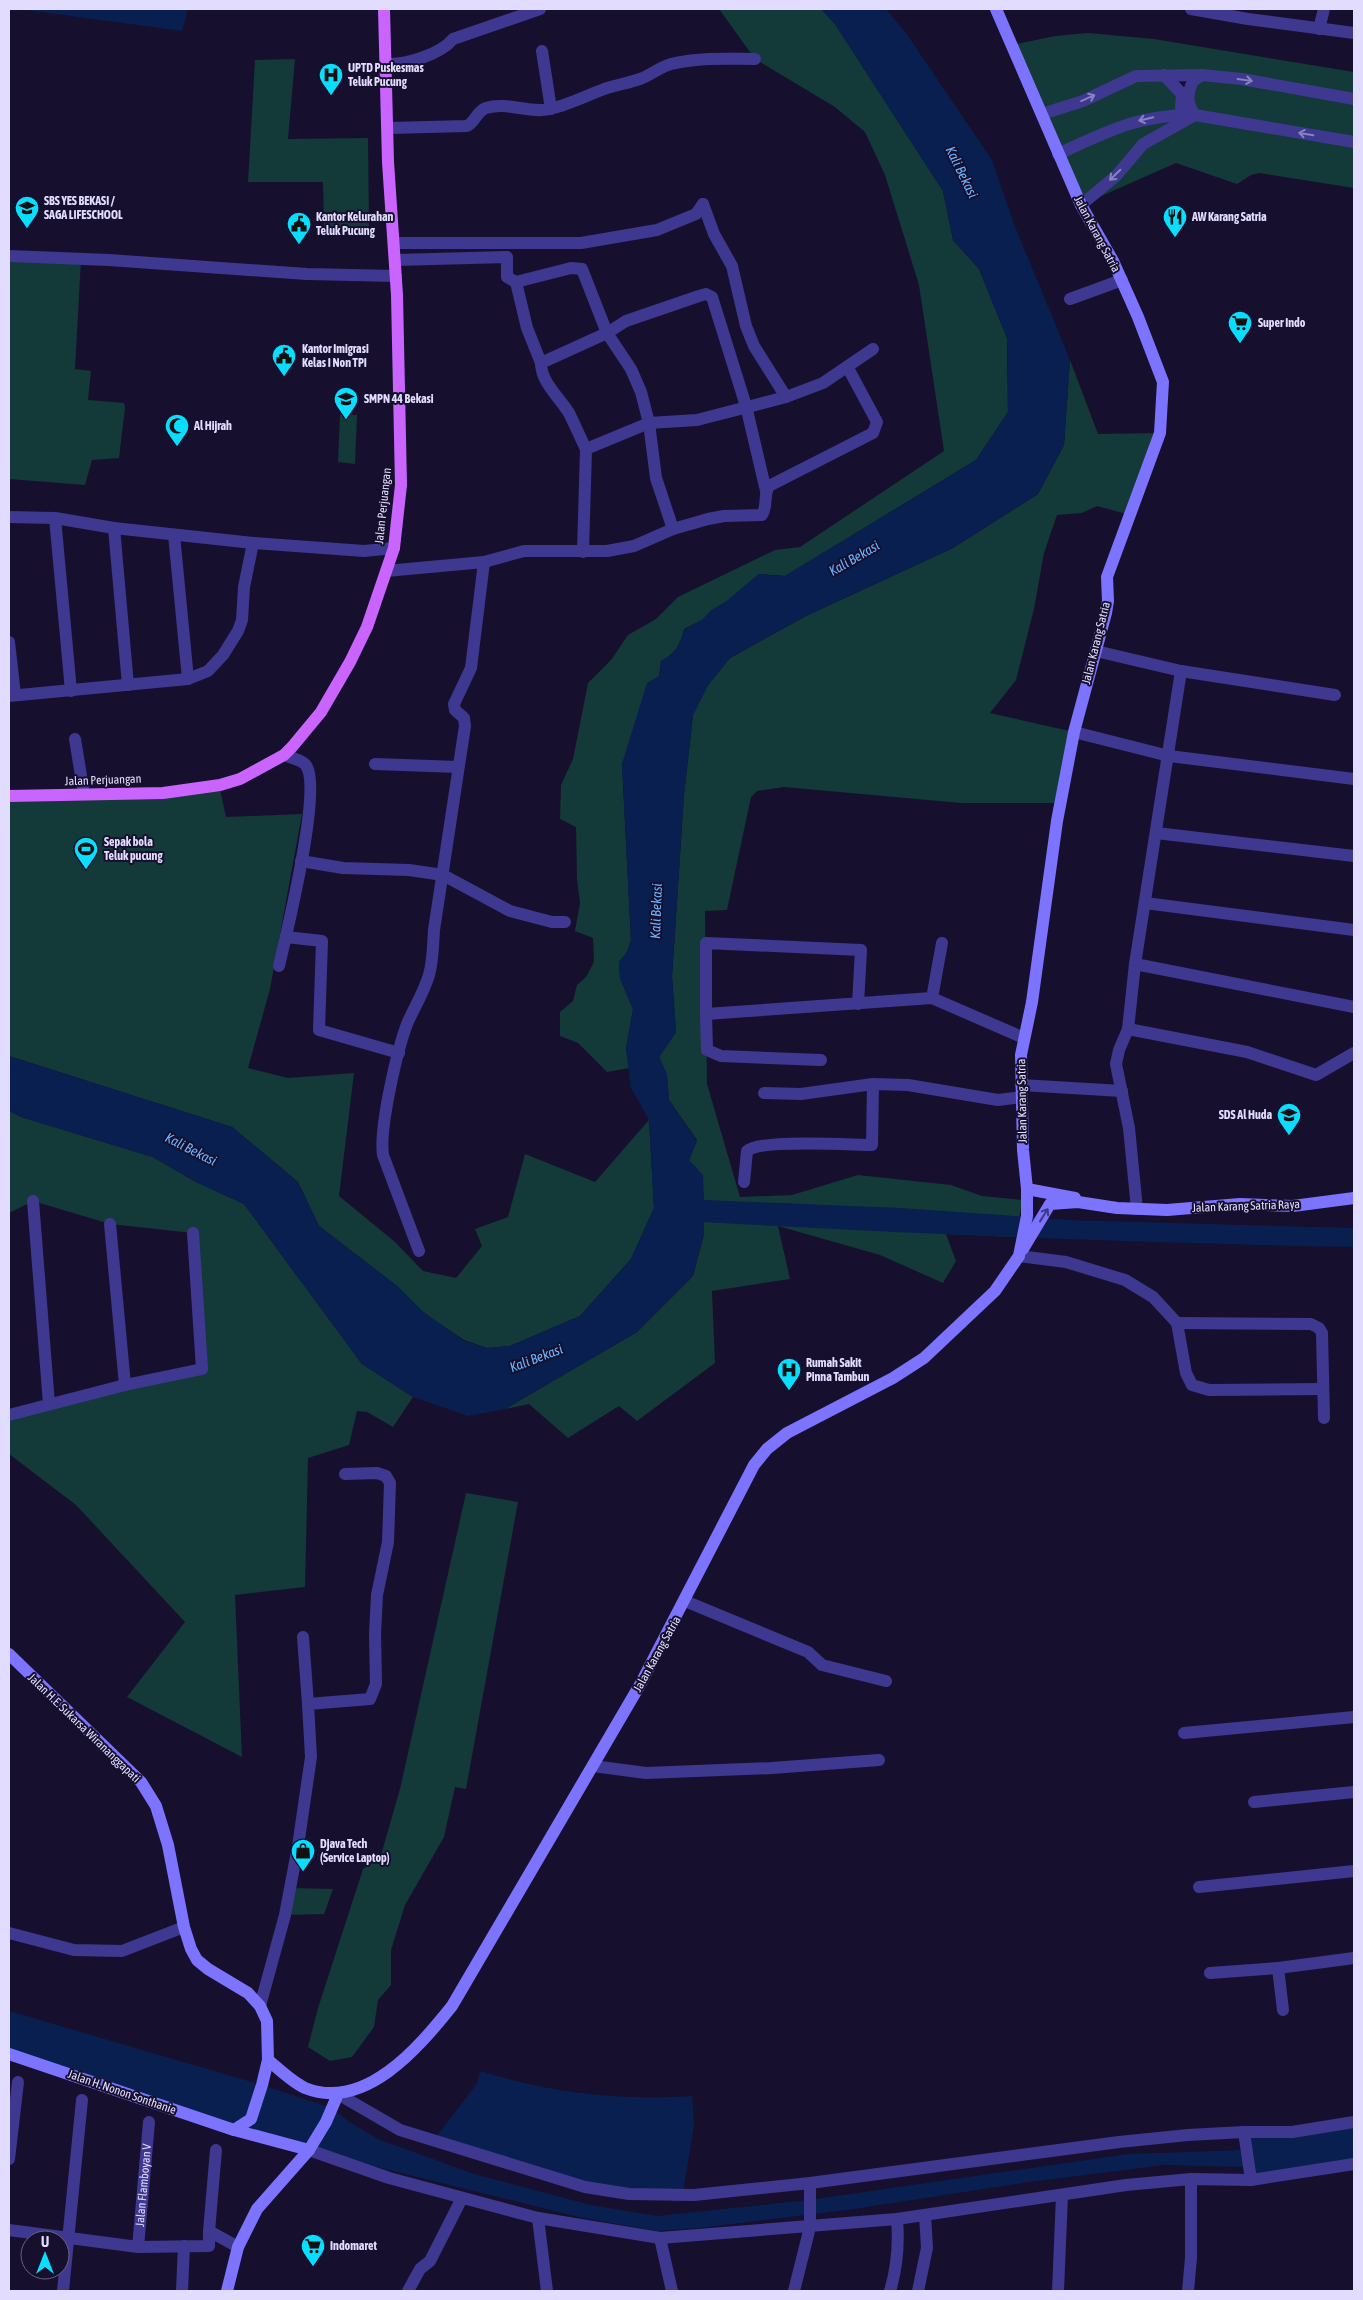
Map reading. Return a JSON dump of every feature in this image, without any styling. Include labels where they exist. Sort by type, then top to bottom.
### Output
[{"type":"main road","name":"Jalan Perjuangan","points":[[9,796],[163,793],[220,785],[240,779],[284,755],[321,712],[350,662],[367,627],[394,548],[401,484],[396,260],[389,178],[384,9]]},
{"type":"street","points":[[387,64],[412,61],[448,45],[453,39],[540,9]]},
{"type":"street","name":"Jalan Karang Satria","points":[[338,2094],[376,2081],[424,2040],[452,2006],[641,1683],[685,1601],[749,1473],[767,1449],[787,1433],[868,1391],[924,1358],[995,1291],[1018,1256],[1027,1216],[1020,1055],[1032,1002],[1060,803],[1074,732],[1108,601],[1107,577],[1160,433],[1163,382],[1149,341],[1122,280],[1081,205],[996,9]]},
{"type":"street","points":[[1191,9],[1249,14],[1319,29],[1354,33]]},
{"type":"street","points":[[1319,29],[1324,9]]},
{"type":"street","points":[[542,51],[551,109]]},
{"type":"street","points":[[389,128],[467,126],[472,123],[480,111],[496,106],[516,106],[538,110],[551,109],[604,89],[642,78],[670,64],[715,58],[755,60]]},
{"type":"street","points":[[1164,75],[1182,94],[1180,110],[1172,114]]},
{"type":"street","points":[[1042,114],[1083,100],[1136,76],[1202,76],[1242,79],[1354,99]]},
{"type":"street","points":[[1194,115],[1188,104],[1188,98],[1193,81],[1202,76]]},
{"type":"street","points":[[1058,154],[1125,125],[1148,118],[1172,114],[1194,115],[1354,142]]},
{"type":"street","points":[[1081,205],[1116,176],[1143,144],[1194,115]]},
{"type":"street","points":[[395,243],[581,243],[657,230],[696,214],[703,204],[714,234],[732,266],[746,326],[754,346],[786,397]]},
{"type":"street","points":[[9,256],[109,260],[307,274],[396,276]]},
{"type":"street","points":[[396,260],[507,257],[507,277],[516,282],[571,268],[582,269],[607,333],[634,375],[649,423],[656,478],[672,529]]},
{"type":"street","points":[[1070,299],[1122,280]]},
{"type":"street","points":[[516,282],[527,328],[541,363],[541,370],[545,380],[568,413],[586,448],[583,552]]},
{"type":"street","points":[[386,571],[484,562],[524,552],[607,551],[634,546],[672,529],[724,516],[762,516],[766,507],[766,491],[746,406],[712,297],[706,294],[682,300],[626,320],[607,333],[541,363]]},
{"type":"street","points":[[586,448],[649,423],[697,420],[786,397],[823,383],[848,368],[873,349]]},
{"type":"street","points":[[766,491],[774,482],[873,433],[877,422],[848,368]]},
{"type":"street","points":[[9,517],[55,518],[174,536],[253,543],[364,551],[394,548]]},
{"type":"street","points":[[55,518],[71,691]]},
{"type":"street","points":[[114,528],[128,685]]},
{"type":"street","points":[[174,536],[188,679]]},
{"type":"street","points":[[9,642],[12,695],[188,679],[208,671],[223,655],[242,620],[244,587],[253,543]]},
{"type":"street","points":[[419,1251],[383,1150],[384,1128],[406,1027],[428,976],[465,721],[455,710],[454,704],[471,668],[484,562]]},
{"type":"street","points":[[1096,651],[1181,671],[1335,695]]},
{"type":"street","points":[[1137,1209],[1129,1128],[1116,1064],[1119,1050],[1128,1029],[1145,903],[1181,671]]},
{"type":"street","points":[[1074,732],[1169,756],[1354,778]]},
{"type":"street","points":[[75,739],[84,794]]},
{"type":"street","points":[[279,966],[301,861],[311,785],[308,768],[305,763],[284,755]]},
{"type":"street","points":[[374,764],[458,767]]},
{"type":"street","points":[[1156,833],[1354,856]]},
{"type":"street","points":[[301,861],[343,868],[409,870],[444,875],[510,911],[552,922],[565,922]]},
{"type":"street","points":[[1145,903],[1354,930]]},
{"type":"street","points":[[286,937],[322,940],[319,1030],[399,1053]]},
{"type":"street","points":[[821,1060],[721,1056],[706,1050],[706,942],[861,950],[858,1004]]},
{"type":"street","points":[[932,998],[942,943]]},
{"type":"street","points":[[1136,964],[1354,1007]]},
{"type":"street","points":[[706,1014],[932,998],[1024,1038]]},
{"type":"street","points":[[1128,1029],[1247,1052],[1316,1075],[1354,1052]]},
{"type":"street","points":[[764,1093],[801,1094],[873,1084],[908,1085],[998,1100],[1021,1091],[1122,1091]]},
{"type":"street","points":[[744,1182],[747,1151],[756,1146],[778,1144],[872,1145],[873,1084]]},
{"type":"street","points":[[1027,1189],[1137,1209]]},
{"type":"street","name":"Jalan Karang Satria Raya","points":[[1137,1209],[1167,1210],[1240,1204],[1293,1206],[1354,1198]]},
{"type":"street","points":[[33,1201],[49,1404]]},
{"type":"street","points":[[1137,1209],[1078,1202],[1050,1204],[1018,1256],[1066,1262],[1125,1280],[1153,1297],[1176,1323],[1186,1373],[1192,1385],[1209,1390],[1323,1389]]},
{"type":"street","points":[[110,1224],[125,1385]]},
{"type":"street","points":[[9,1415],[125,1385],[202,1369],[193,1233]]},
{"type":"street","points":[[1176,1323],[1311,1324],[1319,1328],[1322,1333],[1324,1418]]},
{"type":"street","points":[[308,1704],[370,1699],[376,1684],[374,1634],[376,1595],[388,1542],[390,1483],[386,1476],[377,1472],[345,1474]]},
{"type":"street","points":[[685,1601],[808,1652],[822,1665],[886,1681]]},
{"type":"street","points":[[234,2130],[251,2119],[268,2060],[267,2020],[260,2006],[277,1948],[294,1871],[311,1757],[303,1637]]},
{"type":"street","name":"Jalan H.E. Sukarsa Wirananggapati","points":[[9,1654],[141,1782],[156,1806],[168,1845],[184,1927],[191,1949],[197,1960],[208,1969],[248,1993],[260,2006]]},
{"type":"street","points":[[1184,1733],[1354,1717]]},
{"type":"street","points":[[593,1766],[646,1773],[772,1768],[879,1760]]},
{"type":"street","points":[[1254,1802],[1354,1792]]},
{"type":"street","points":[[1199,1888],[1354,1871]]},
{"type":"street","points":[[9,1933],[74,1950],[122,1951],[184,1927]]},
{"type":"street","points":[[1210,1973],[1278,1968],[1354,1958]]},
{"type":"street","points":[[1278,1968],[1283,2010]]},
{"type":"street","name":"Jalan H. Nonon Sonthanie","points":[[9,2054],[234,2130],[309,2150]]},
{"type":"street","points":[[268,2060],[305,2088],[338,2094],[400,2130],[585,2187],[629,2194],[694,2195],[810,2189],[1120,2142],[1244,2132],[1292,2132],[1354,2122]]},
{"type":"street","points":[[9,2159],[18,2082]]},
{"type":"street","points":[[227,2291],[238,2247],[257,2209],[309,2150],[326,2122],[338,2094]]},
{"type":"street","points":[[68,2230],[82,2100]]},
{"type":"street","name":"Jalan Flamboyan V","points":[[138,2247],[149,2122]]},
{"type":"street","points":[[1244,2132],[1251,2180]]},
{"type":"street","points":[[70,2239],[138,2247],[209,2246],[216,2150]]},
{"type":"street","points":[[309,2150],[390,2178],[538,2218],[660,2238],[897,2219],[1126,2185],[1191,2179],[1251,2180],[1354,2164]]},
{"type":"street","points":[[1188,2291],[1191,2258],[1191,2179]]},
{"type":"street","points":[[794,2291],[810,2227],[810,2189]]},
{"type":"street","points":[[1058,2291],[1062,2195]]},
{"type":"street","points":[[408,2291],[420,2269],[430,2261],[462,2198]]},
{"type":"street","points":[[918,2291],[927,2248],[928,2228],[925,2216]]},
{"type":"street","points":[[538,2218],[547,2291]]},
{"type":"street","points":[[890,2291],[896,2262],[897,2219]]},
{"type":"street","points":[[209,2231],[238,2247]]},
{"type":"street","points":[[660,2238],[672,2291]]},
{"type":"street","points":[[182,2291],[184,2246]]},
{"type":"green space","points":[[719,9],[821,9],[835,24],[943,191],[953,240],[979,269],[1007,338],[1008,412],[976,460],[785,576],[759,574],[727,601],[712,610],[702,620],[684,629],[681,640],[676,648],[661,661],[659,676],[622,764],[631,940],[627,952],[619,962],[620,978],[633,1009],[626,1049],[629,1068],[607,1072],[578,1043],[560,1036],[560,1012],[573,1001],[577,985],[586,977],[594,962],[593,938],[575,931],[580,903],[577,879],[576,827],[560,819],[561,785],[573,759],[588,683],[611,660],[628,635],[656,619],[678,597],[775,550],[800,547],[944,451],[919,285],[885,175],[865,132],[835,107],[755,59]]},
{"type":"green space","points":[[1088,33],[1154,39],[1354,72],[1354,188],[1259,173],[1251,175],[1237,184],[1176,163],[1081,205],[1012,45],[1055,36]],"holes":[[[1165,75],[1193,81],[1182,99]]]},
{"type":"green space","points":[[295,59],[288,139],[368,138],[369,226],[324,230],[323,182],[248,182],[255,60]]},
{"type":"green space","points":[[10,256],[81,259],[75,369],[91,371],[88,400],[124,403],[125,408],[119,458],[92,460],[85,485],[9,479]]},
{"type":"green space","points":[[1070,360],[1098,434],[1160,433],[1130,515],[1097,506],[1082,513],[1057,515],[1044,553],[1034,609],[1016,680],[990,713],[1074,732],[1060,803],[961,803],[784,787],[757,791],[751,797],[727,910],[705,911],[707,1084],[740,1197],[792,1195],[858,1175],[951,1185],[982,1196],[1022,1200],[1019,1221],[1014,1237],[946,1234],[956,1261],[943,1283],[880,1255],[778,1226],[790,1279],[712,1291],[715,1363],[637,1421],[619,1406],[568,1438],[529,1404],[505,1409],[637,1332],[693,1276],[704,1234],[689,1160],[697,1140],[669,1100],[667,1075],[659,1057],[676,1032],[672,977],[684,795],[693,715],[708,685],[730,658],[806,616],[953,548],[1038,494],[1064,445]]},
{"type":"green space","points":[[340,415],[357,415],[355,464],[338,462]]},
{"type":"green space","points":[[220,789],[226,817],[302,814],[270,989],[248,1068],[288,1078],[354,1073],[339,1196],[395,1242],[423,1271],[456,1278],[482,1246],[475,1229],[508,1217],[525,1154],[595,1182],[649,1120],[654,1208],[631,1259],[580,1316],[510,1346],[487,1348],[464,1340],[422,1311],[397,1286],[319,1226],[298,1182],[232,1127],[9,1056],[9,796]]},
{"type":"green space","points":[[9,1111],[21,1117],[153,1157],[196,1182],[244,1204],[362,1364],[413,1397],[393,1427],[367,1412],[357,1411],[349,1445],[308,1458],[305,1587],[235,1595],[242,1757],[127,1697],[185,1622],[76,1505],[9,1454],[9,1413],[201,1369],[193,1233],[110,1224],[33,1201],[9,1213]]},
{"type":"green space","points":[[466,1493],[518,1502],[466,1789],[455,1787],[444,1837],[405,1905],[391,1950],[391,1985],[378,2000],[374,2027],[352,2057],[330,2061],[308,2047],[318,2008],[363,1869],[381,1855],[400,1789]]},
{"type":"green space","points":[[291,1888],[333,1889],[324,1914],[285,1915]]},
{"type":"water","points":[[19,9],[188,9],[182,31]]},
{"type":"water","name":"Kali Bekasi","points":[[821,9],[886,9],[906,33],[992,160],[1014,224],[1070,360],[1064,445],[1038,494],[953,548],[806,616],[730,658],[708,685],[693,715],[684,795],[672,976],[676,1032],[659,1057],[667,1075],[669,1100],[697,1141],[689,1160],[703,1175],[704,1200],[901,1208],[1069,1220],[1354,1228],[1354,1247],[1029,1238],[704,1222],[704,1234],[693,1276],[637,1332],[505,1409],[468,1416],[413,1397],[362,1364],[244,1204],[196,1182],[153,1157],[21,1117],[9,1111],[9,1056],[232,1127],[298,1182],[319,1226],[397,1286],[422,1311],[464,1341],[487,1348],[510,1346],[580,1316],[631,1259],[654,1208],[649,1120],[631,1088],[626,1049],[633,1009],[620,978],[619,962],[627,952],[631,940],[622,764],[647,683],[659,676],[661,661],[676,648],[684,630],[702,620],[712,610],[727,601],[759,574],[785,576],[976,460],[1008,412],[1007,338],[979,269],[953,240],[943,191],[835,24]]},
{"type":"water","points":[[9,2011],[262,2085],[332,2108],[348,2121],[378,2139],[474,2174],[591,2205],[657,2216],[809,2200],[1128,2154],[1242,2150],[1244,2167],[1165,2165],[1029,2182],[847,2210],[699,2228],[656,2231],[579,2217],[309,2150],[9,2054]]},
{"type":"water","points":[[481,2071],[532,2085],[585,2094],[638,2097],[692,2096],[694,2125],[683,2193],[629,2194],[433,2141],[476,2085]]},
{"type":"water","points":[[1354,2122],[1354,2164],[1251,2180],[1244,2132]]},
{"type":"place","name":"UPTD Puskesmas Teluk Pucung","points":[[331,96]]},
{"type":"place","name":"SBS YES BEKASI / SAGA LIFESCHOOL","points":[[27,229]]},
{"type":"place","name":"AW Karang Satria","points":[[1175,238]]},
{"type":"place","name":"Kantor Kelurahan Teluk Pucung","points":[[299,245]]},
{"type":"place","name":"Super Indo","points":[[1240,344]]},
{"type":"place","name":"Kantor Imigrasi Kelas I Non TPI","points":[[284,377]]},
{"type":"place","name":"SMPN 44 Bekasi","points":[[346,420]]},
{"type":"place","name":"Al Hijrah","points":[[177,447]]},
{"type":"place","name":"Sepak bola Teluk pucung","points":[[86,870]]},
{"type":"place","name":"SDS Al Huda","points":[[1289,1136]]},
{"type":"place","name":"Rumah Sakit Pinna Tambun","points":[[789,1391]]},
{"type":"place","name":"Djava Tech (Service Laptop)","points":[[303,1872]]},
{"type":"place","name":"Indomaret","points":[[313,2267]]}]
